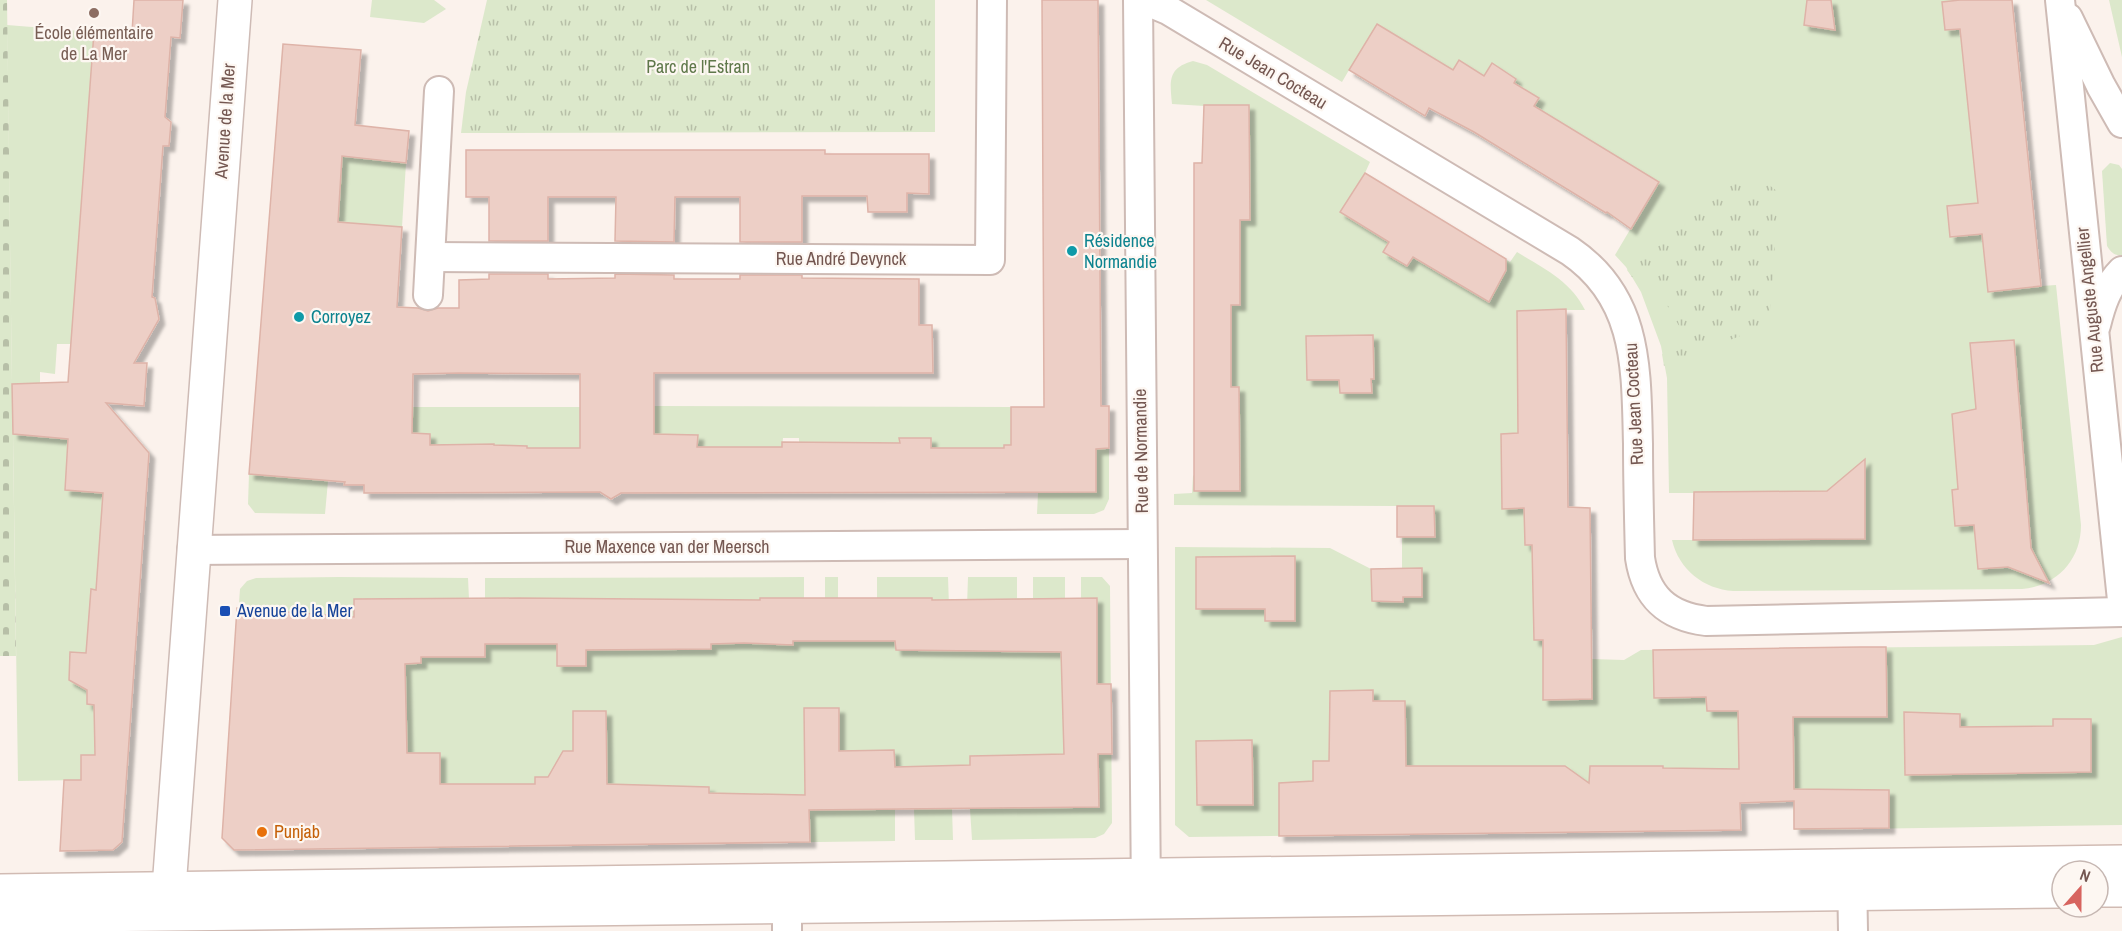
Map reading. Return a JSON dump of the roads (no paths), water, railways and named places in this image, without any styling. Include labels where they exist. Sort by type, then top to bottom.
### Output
[{"type":"main road","name":"Avenue de la Mer","points":[[167,911],[192,550],[235,0]]},
{"type":"main road","points":[[0,916],[167,911],[787,906],[1145,888],[1852,879],[2122,862]]},
{"type":"main road","points":[[1852,879],[2050,890]]},
{"type":"main road","points":[[0,891],[167,911]]},
{"type":"street","name":"Rue André Devynck","points":[[430,257],[990,260],[992,0]]},
{"type":"street","name":"Rue de Normandie","points":[[1138,0],[1145,888]]},
{"type":"street","name":"Rue Jean Cocteau","points":[[1144,0],[1168,10],[1570,251],[1587,262],[1599,275],[1617,302],[1634,352],[1637,393],[1640,558],[1642,571],[1651,592],[1669,610],[1706,621],[2122,612]]},
{"type":"street","points":[[2060,0],[2101,86],[2122,123]]},
{"type":"street","name":"Rue Auguste Angellier","points":[[2060,0],[2122,600]]},
{"type":"street","points":[[429,295],[439,91]]},
{"type":"street","points":[[2094,336],[2109,287],[2122,271]]},
{"type":"street","name":"Rue Maxence van der Meersch","points":[[192,550],[1142,544]]},
{"type":"street","points":[[1852,879],[1853,931]]},
{"type":"place","name":"École élémentaire de La Mer","points":[[94,13]]},
{"type":"place","name":"Résidence Normandie","points":[[1072,251]]},
{"type":"place","name":"Corroyez","points":[[299,317]]},
{"type":"place","name":"Avenue de la Mer","points":[[225,611]]},
{"type":"place","name":"Punjab","points":[[262,832]]},
{"type":"park label","name":"Parc de l'Estran","points":[[698,67]]}]
